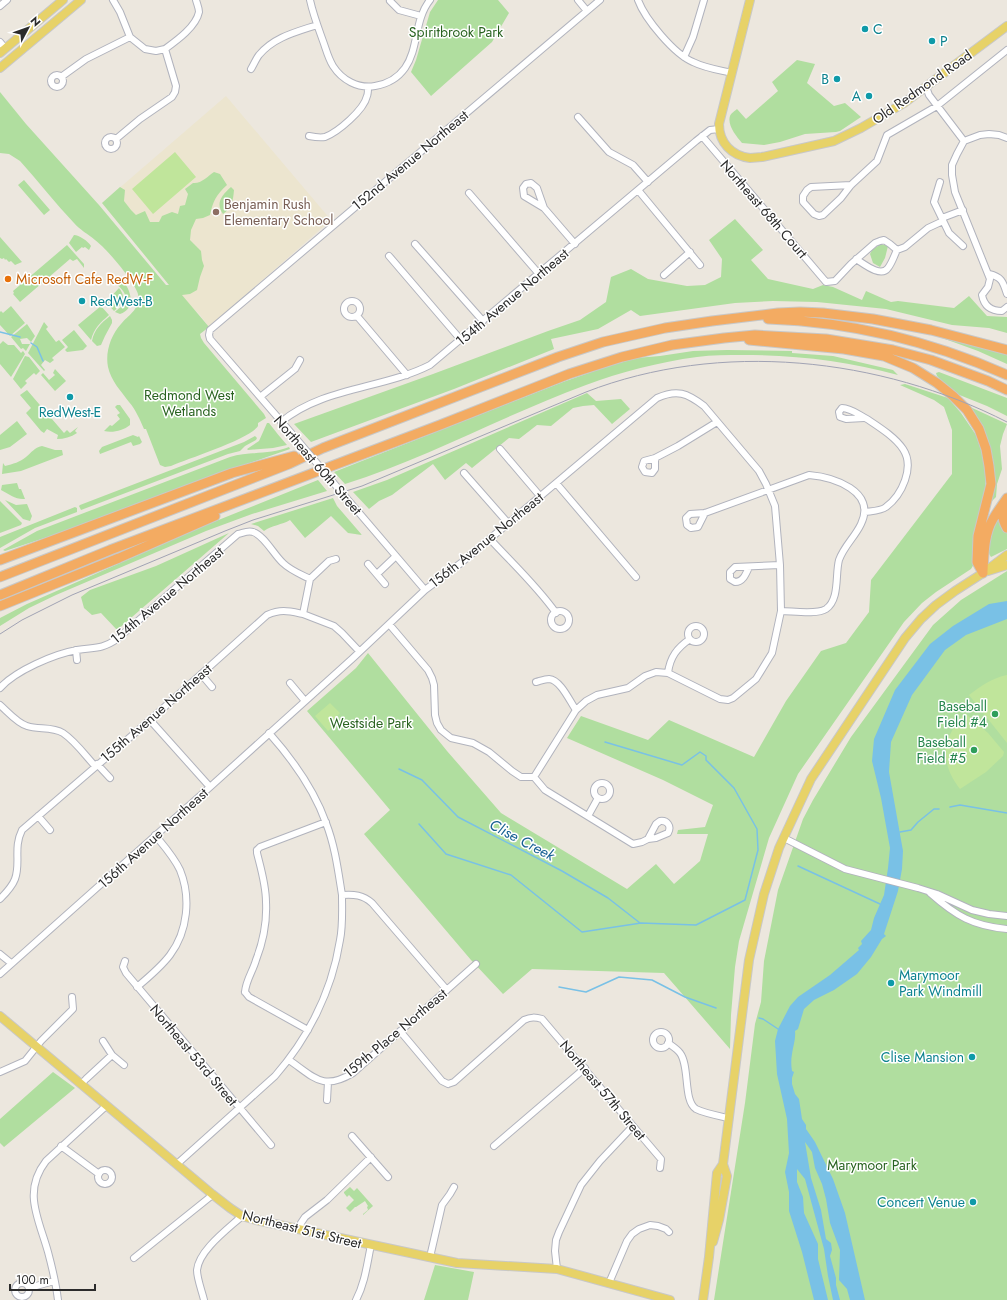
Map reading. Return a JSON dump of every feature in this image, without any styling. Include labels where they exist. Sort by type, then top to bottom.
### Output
[{"type":"highway","points":[[0,577],[288,464],[323,448],[558,357],[603,342],[664,328],[778,313],[800,312],[873,319],[931,330],[1007,350]]},
{"type":"highway","points":[[742,318],[791,320],[828,324],[886,334],[936,347],[985,365],[1007,375]]},
{"type":"highway","points":[[0,595],[110,550],[440,425],[569,374],[622,357],[672,345],[755,335],[783,335],[826,339],[893,350],[931,360],[988,381],[1007,390]]},
{"type":"highway","points":[[724,338],[844,349],[884,356],[914,368],[937,383],[953,396],[967,410],[979,429],[986,450],[989,466],[991,484],[978,536],[977,562],[983,573]]},
{"type":"highway","points":[[0,560],[232,473],[323,448]]},
{"type":"highway","points":[[0,606],[126,555],[310,474]]},
{"type":"highway","points":[[983,573],[984,549],[987,534],[992,520],[1007,499]]},
{"type":"highway","points":[[1007,499],[1002,516],[1007,528]]},
{"type":"highway","points":[[0,611],[58,583]]},
{"type":"main road","points":[[2,48],[63,0]]},
{"type":"main road","points":[[0,68],[81,0]]},
{"type":"main road","points":[[719,129],[720,119],[750,0]]},
{"type":"main road","name":"Old Redmond Road","points":[[719,129],[723,141],[734,153],[744,158],[762,157],[822,145],[838,140],[888,113],[926,87],[1007,26]]},
{"type":"main road","points":[[703,1300],[709,1257],[719,1220],[726,1176],[723,1164],[749,960],[764,894],[784,838],[811,779],[905,638],[921,619],[936,605],[1007,555]]},
{"type":"main road","points":[[983,573],[1007,565]]},
{"type":"main road","name":"Northeast 51st Street","points":[[0,1016],[212,1194],[242,1216],[300,1230],[464,1264],[557,1269],[670,1300]]},
{"type":"street","points":[[0,6],[7,0]]},
{"type":"street","points":[[113,0],[120,12],[130,38],[145,49],[156,51],[165,50],[180,38],[197,18],[199,10],[194,0]]},
{"type":"street","points":[[310,0],[332,65],[338,73],[350,82],[368,87],[391,81],[406,67],[421,16],[424,8],[430,0]]},
{"type":"street","points":[[578,0],[587,11]]},
{"type":"street","name":"152nd Avenue Northeast","points":[[210,339],[210,330],[234,309],[600,0]]},
{"type":"street","points":[[638,0],[648,20],[684,57],[694,63],[732,73]]},
{"type":"street","points":[[684,57],[693,37],[704,0]]},
{"type":"street","points":[[390,1],[399,10],[421,16]]},
{"type":"street","points":[[251,69],[259,55],[281,37],[317,24]]},
{"type":"street","points":[[61,77],[86,59],[130,38]]},
{"type":"street","points":[[116,139],[140,119],[172,97],[176,92],[176,86],[165,50]]},
{"type":"street","points":[[852,185],[811,187],[803,196],[803,202],[814,214],[819,216],[823,214],[877,161],[887,135],[937,106],[1007,50]]},
{"type":"street","points":[[309,136],[323,138],[348,122],[362,107],[367,97],[368,87]]},
{"type":"street","points":[[926,87],[929,95],[964,141]]},
{"type":"street","points":[[578,117],[609,152],[633,165],[648,182]]},
{"type":"street","name":"154th Avenue Northeast","points":[[281,422],[291,414],[317,401],[407,375],[430,366],[702,136],[710,130],[719,129]]},
{"type":"street","points":[[1007,138],[989,134],[980,135],[964,141],[952,165],[955,192],[989,274],[990,279],[988,287],[982,295],[983,301],[993,310],[1002,311],[1007,307]]},
{"type":"street","name":"Northeast 68th Court","points":[[702,136],[826,282],[835,281],[856,259]]},
{"type":"street","points":[[940,182],[934,202],[949,233],[963,246]]},
{"type":"street","points":[[638,190],[700,265]]},
{"type":"street","points":[[469,193],[539,274]]},
{"type":"street","points":[[544,208],[574,244]]},
{"type":"street","points":[[897,250],[884,240],[875,243],[856,259],[881,272],[885,271],[889,268],[897,250],[905,247],[928,228],[962,210]]},
{"type":"street","points":[[415,244],[483,321]]},
{"type":"street","points":[[664,274],[690,252]]},
{"type":"street","points":[[389,256],[461,340]]},
{"type":"street","points":[[989,274],[1002,280],[1007,294]]},
{"type":"street","points":[[357,316],[407,375]]},
{"type":"street","name":"Northeast 60th Street","points":[[210,339],[425,590]]},
{"type":"street","points":[[260,397],[295,369],[300,360]]},
{"type":"street","name":"156th Avenue Northeast","points":[[0,974],[210,787],[425,590],[490,539],[657,398],[675,393],[684,394],[694,398],[704,406],[717,422]]},
{"type":"street","points":[[864,418],[875,424],[903,449],[908,466],[902,488],[886,507],[865,512]]},
{"type":"street","points":[[534,777],[576,710],[586,701],[597,695],[628,688],[645,676],[656,672],[668,673],[720,699],[728,700],[733,698],[756,679],[772,653],[781,611],[780,565],[775,506],[759,471],[717,422],[684,443],[655,458]]},
{"type":"street","points":[[500,449],[540,496]]},
{"type":"street","points":[[464,473],[508,523]]},
{"type":"street","points":[[705,513],[809,475],[835,480],[850,488],[858,496],[864,505],[865,512],[858,530],[841,553],[837,567],[833,599],[829,606],[824,610],[817,612],[781,611]]},
{"type":"street","points":[[556,483],[636,577]]},
{"type":"street","name":"154th Avenue Northeast","points":[[0,688],[17,674],[54,656],[76,650],[100,648],[118,639],[238,534],[247,531],[259,535],[281,562],[288,568],[310,579]]},
{"type":"street","points":[[490,539],[533,585],[556,613]]},
{"type":"street","points":[[377,574],[396,556]]},
{"type":"street","points":[[303,614],[310,579],[329,562],[336,559]]},
{"type":"street","points":[[368,564],[385,584]]},
{"type":"street","points":[[749,567],[780,565]]},
{"type":"street","name":"155th Avenue Northeast","points":[[0,899],[15,880],[17,873],[17,844],[18,837],[22,830],[150,720],[267,615],[276,611],[285,610],[303,614],[334,626],[360,651]]},
{"type":"street","points":[[389,624],[428,670],[432,678],[435,716],[441,730],[451,738],[472,743],[489,752],[521,777],[534,777]]},
{"type":"street","points":[[668,673],[668,667],[673,654],[682,644],[690,639]]},
{"type":"street","points":[[76,650],[77,660]]},
{"type":"street","points":[[201,674],[212,687]]},
{"type":"street","points":[[536,682],[549,679],[554,680],[566,693],[576,710]]},
{"type":"street","points":[[290,683],[305,701]]},
{"type":"street","points":[[0,705],[21,723],[27,726],[61,732],[110,778]]},
{"type":"street","points":[[150,720],[210,787]]},
{"type":"street","points":[[177,1164],[275,1076],[289,1060],[308,1030],[322,1002],[332,974],[340,940],[342,894],[333,843],[326,822],[303,775],[289,755],[269,733]]},
{"type":"street","points":[[534,777],[544,790],[633,844],[648,839]]},
{"type":"street","points":[[588,816],[598,798]]},
{"type":"street","points":[[38,816],[50,830]]},
{"type":"street","points":[[257,850],[260,847],[326,822]]},
{"type":"street","points":[[137,987],[157,970],[170,955],[184,926],[187,909],[185,888],[180,870],[173,858],[155,835]]},
{"type":"street","points":[[784,838],[836,866],[937,894],[972,910],[1007,916]]},
{"type":"street","points":[[251,846],[257,850]]},
{"type":"street","points":[[257,850],[265,889],[265,918],[258,953],[245,984],[245,992],[250,997],[308,1030]]},
{"type":"street","points":[[927,891],[954,912],[966,919],[981,926],[1007,929]]},
{"type":"street","points":[[342,894],[359,895],[372,903],[447,990]]},
{"type":"street","points":[[0,954],[11,963]]},
{"type":"street","name":"Northeast 53rd Street","points":[[125,961],[124,967],[126,973],[137,987],[272,1145]]},
{"type":"street","name":"159th Place Northeast","points":[[289,1060],[319,1080],[328,1082],[342,1079],[353,1073],[476,964]]},
{"type":"street","points":[[238,993],[245,992]]},
{"type":"street","points":[[0,1072],[25,1061],[36,1047],[73,1009],[72,997]]},
{"type":"street","name":"Northeast 57th Street","points":[[400,1031],[448,1087],[524,1020],[536,1017],[542,1019],[661,1159],[660,1168]]},
{"type":"street","points":[[103,1041],[112,1055],[124,1065]]},
{"type":"street","points":[[668,1043],[680,1053],[684,1060],[688,1091],[690,1101],[693,1106],[700,1110],[728,1118]]},
{"type":"street","points":[[81,1084],[112,1055]]},
{"type":"street","points":[[494,1146],[585,1068]]},
{"type":"street","points":[[327,1100],[328,1082]]},
{"type":"street","points":[[58,1300],[48,1252],[36,1214],[34,1199],[35,1180],[40,1170],[61,1146],[106,1106]]},
{"type":"street","points":[[557,1269],[555,1251],[556,1240],[581,1185],[600,1161],[633,1126]]},
{"type":"street","points":[[352,1136],[388,1177]]},
{"type":"street","points":[[61,1146],[99,1174]]},
{"type":"street","points":[[300,1230],[301,1222],[304,1217],[326,1200],[371,1157]]},
{"type":"street","points":[[430,1257],[442,1205],[454,1187]]},
{"type":"street","points":[[134,1258],[184,1219],[212,1194]]},
{"type":"street","points":[[204,1300],[197,1271],[199,1260],[204,1251],[242,1216]]},
{"type":"street","points":[[609,1283],[627,1241],[632,1234],[639,1229],[650,1225],[658,1226],[669,1232]]},
{"type":"street","points":[[356,1300],[365,1276],[371,1245]]},
{"type":"street","points":[[29,1288],[54,1281]]},
{"type":"shaded area","name":"Benjamin Rush Elementary School","points":[[226,96],[331,220],[209,327],[200,315],[170,286],[102,203]]},
{"type":"green space","name":"Spiritbrook Park","points":[[438,0],[498,0],[509,13],[492,42],[431,96],[411,72],[430,12]]},
{"type":"green space","points":[[797,60],[815,64],[807,83],[834,106],[845,103],[861,117],[840,131],[836,132],[805,134],[780,142],[764,145],[742,143],[731,127],[729,119],[732,113],[737,109],[746,119],[778,91],[772,82]]},
{"type":"green space","name":"Redmond West Wetlands","points":[[0,92],[26,124],[99,205],[166,285],[169,285],[102,203],[120,187],[125,190],[124,201],[136,215],[145,211],[150,222],[159,222],[162,216],[172,212],[178,214],[180,206],[185,205],[188,194],[185,189],[193,183],[202,181],[214,172],[220,174],[227,185],[216,198],[210,215],[196,219],[191,230],[190,240],[201,251],[204,266],[197,290],[190,294],[182,295],[209,327],[200,334],[204,343],[264,414],[266,418],[258,423],[258,426],[253,431],[244,437],[171,466],[165,467],[160,465],[146,429],[144,429],[134,408],[114,381],[109,372],[107,361],[108,350],[114,333],[136,308],[138,294],[136,289],[113,257],[100,244],[76,225],[20,161],[9,154],[0,153]]},
{"type":"green space","points":[[175,152],[196,177],[153,214],[132,189]]},
{"type":"green space","points":[[24,180],[50,210],[44,215],[18,185]]},
{"type":"green space","points":[[231,187],[234,190],[232,201],[228,209],[223,214],[220,206],[221,199]]},
{"type":"green space","points":[[735,219],[763,250],[751,260],[768,279],[813,289],[823,285],[833,287],[862,300],[866,291],[891,302],[898,301],[954,308],[969,296],[987,316],[1007,317],[1007,333],[989,328],[952,325],[886,309],[817,302],[773,301],[735,303],[640,316],[631,310],[598,329],[551,339],[554,349],[454,389],[311,442],[294,424],[580,320],[606,302],[611,277],[631,269],[648,279],[687,286],[705,285],[721,277],[722,259],[709,240]]},
{"type":"green space","points":[[74,235],[81,237],[88,242],[91,246],[89,250],[82,247],[76,252],[69,243]]},
{"type":"green space","points":[[0,237],[22,262],[15,265],[11,261],[9,262],[4,258],[0,258]]},
{"type":"green space","points":[[881,244],[888,246],[885,258],[880,267],[873,263],[870,254],[872,250]]},
{"type":"green space","points":[[67,245],[84,264],[84,268],[77,259],[73,261],[70,259],[20,302],[13,294],[13,291]]},
{"type":"green space","points":[[119,278],[125,283],[131,298],[129,308],[120,314],[115,312],[123,305],[126,299],[123,291],[114,283]]},
{"type":"green space","points":[[119,288],[123,298],[119,306],[114,311],[106,302]]},
{"type":"green space","points":[[11,306],[25,323],[10,336],[0,325],[0,312],[1,311],[3,313]]},
{"type":"green space","points":[[101,306],[109,315],[100,323],[91,340],[78,325]]},
{"type":"green space","points":[[110,316],[112,323],[101,345],[97,346],[92,341],[94,333]]},
{"type":"green space","points":[[44,322],[48,327],[46,329],[56,342],[59,340],[65,347],[52,358],[54,360],[50,363],[45,360],[41,365],[45,370],[44,371],[28,353]]},
{"type":"green space","points":[[27,324],[35,336],[31,342],[27,338],[20,339],[22,344],[30,344],[26,351],[23,348],[21,349],[11,337]]},
{"type":"green space","points":[[74,330],[87,346],[83,350],[67,352],[65,350],[68,347],[62,340]]},
{"type":"green space","points":[[934,335],[1007,354],[1007,364],[978,351]]},
{"type":"green space","points":[[3,341],[8,345],[14,345],[21,353],[23,351],[25,354],[11,377],[0,364],[0,344]]},
{"type":"green space","points":[[693,351],[792,351],[792,353],[833,356],[893,370],[898,375],[860,366],[782,356],[720,355],[683,359],[640,368],[586,385],[525,409],[376,474],[345,484],[334,472],[563,382],[606,367],[636,358]]},
{"type":"green space","points":[[25,356],[29,357],[40,371],[36,375],[34,373],[25,381],[27,383],[21,389],[13,379]]},
{"type":"green space","points":[[55,369],[66,381],[55,391],[41,375],[43,373],[49,380],[55,375],[53,373]]},
{"type":"green space","points":[[939,372],[1007,398],[1007,416],[957,394],[937,376],[936,373]]},
{"type":"green space","name":"Westside Park","points":[[905,384],[948,398],[961,413],[976,435],[982,453],[986,474],[985,494],[974,534],[974,564],[971,569],[922,603],[904,622],[798,774],[769,838],[739,941],[731,1015],[730,1049],[664,973],[532,969],[503,994],[471,960],[364,834],[390,810],[307,711],[356,668],[368,653],[447,751],[501,813],[627,889],[656,864],[674,884],[700,861],[708,834],[677,834],[678,830],[705,827],[713,805],[663,780],[567,738],[581,716],[648,740],[669,720],[754,757],[786,701],[821,651],[846,643],[869,612],[871,580],[952,474],[952,430],[944,407],[934,400],[900,385]]},
{"type":"green space","points":[[27,390],[64,433],[67,430],[70,433],[78,427],[75,431],[77,433],[67,438],[57,439],[58,435],[47,429],[44,433],[41,431],[26,413],[31,408],[20,395]]},
{"type":"green space","points":[[587,393],[596,401],[621,399],[630,409],[612,424],[594,405],[573,408],[551,426],[537,425],[519,439],[509,438],[472,468],[466,463],[445,480],[433,464],[392,495],[379,501],[369,509],[353,492],[387,480]]},
{"type":"green space","points":[[120,405],[130,419],[130,425],[117,431],[104,431],[120,419],[117,415],[120,413],[115,407]]},
{"type":"green space","points":[[968,406],[1007,424],[1000,446],[1002,469],[997,484],[996,497],[992,501],[994,476],[992,457],[982,431]]},
{"type":"green space","points":[[17,421],[27,434],[10,447],[0,450],[0,435]]},
{"type":"green space","points":[[267,423],[269,423],[287,445],[248,450],[247,449],[259,441]]},
{"type":"green space","points":[[133,435],[139,436],[142,442],[140,444],[133,446],[131,442],[100,454],[99,451],[102,447]]},
{"type":"green space","points":[[255,436],[257,438],[256,440],[245,446],[240,451],[228,454],[81,510],[79,506],[244,442]]},
{"type":"green space","points":[[42,446],[55,450],[62,450],[63,455],[21,471],[2,474],[3,463],[5,466],[19,462],[35,449]]},
{"type":"green space","points":[[289,447],[290,449],[235,468],[90,523],[5,551],[3,550],[37,531],[230,457],[274,451]]},
{"type":"green space","points":[[318,480],[327,491],[252,514],[206,531],[56,595],[29,608],[0,626],[0,618],[27,604],[211,523]]},
{"type":"green space","points":[[17,483],[25,499],[16,498],[1,490],[2,485]]},
{"type":"green space","points":[[333,498],[337,506],[362,535],[348,533],[331,516],[305,538],[290,520],[270,527],[264,531],[258,526],[251,524]]},
{"type":"green space","points":[[5,500],[16,505],[27,504],[32,516],[30,521],[23,519]]},
{"type":"green space","points":[[0,501],[22,523],[21,525],[0,533]]},
{"type":"green space","points":[[75,507],[77,508],[77,512],[35,528],[0,548],[0,537]]},
{"type":"green space","points":[[998,518],[1007,532],[1007,549],[991,557],[988,542]]},
{"type":"green space","points":[[229,533],[117,630],[101,613],[92,615],[84,608],[81,597],[90,590],[156,566]]},
{"type":"green space","name":"Marymoor Park","points":[[1007,571],[1007,1300],[714,1300],[745,1103],[755,1024],[761,1002],[764,961],[778,890],[803,819],[851,737],[933,625],[961,600]]},
{"type":"green space","name":"Baseball Field #4","points":[[1007,675],[1007,743],[969,695],[992,680]]},
{"type":"green space","points":[[330,703],[340,713],[334,719],[338,723],[328,731],[315,716]]},
{"type":"green space","name":"Baseball Field #5","points":[[965,713],[988,733],[1004,752],[1003,756],[986,772],[960,789],[953,779],[949,769],[946,760],[946,750],[948,741],[957,722]]},
{"type":"green space","points":[[53,1072],[75,1088],[4,1147],[0,1143],[0,1119]]},
{"type":"green space","points":[[350,1187],[354,1191],[357,1188],[373,1206],[363,1215],[368,1210],[368,1206],[365,1201],[350,1212],[346,1208],[354,1200],[349,1195],[347,1197],[344,1193]]},
{"type":"green space","points":[[435,1265],[474,1272],[468,1300],[424,1300]]},
{"type":"water","points":[[1007,601],[1007,619],[966,635],[945,650],[912,695],[891,742],[889,772],[903,851],[902,869],[898,891],[884,934],[886,936],[882,939],[871,957],[857,974],[834,990],[814,1000],[804,1009],[798,1029],[795,1031],[795,1040],[791,1060],[792,1071],[794,1072],[792,1084],[795,1094],[799,1099],[802,1119],[806,1125],[806,1129],[815,1142],[833,1179],[845,1213],[865,1300],[850,1300],[847,1289],[839,1280],[840,1250],[830,1223],[826,1199],[822,1184],[815,1168],[812,1152],[805,1142],[811,1178],[821,1210],[826,1239],[831,1243],[832,1250],[830,1256],[840,1300],[833,1300],[824,1249],[805,1179],[797,1169],[797,1182],[803,1197],[804,1213],[818,1244],[818,1259],[828,1300],[814,1300],[802,1252],[789,1211],[789,1192],[785,1172],[789,1153],[787,1119],[777,1074],[775,1041],[778,1029],[790,1006],[798,997],[830,975],[859,950],[858,948],[862,944],[861,941],[871,930],[874,918],[884,895],[890,848],[881,798],[872,761],[874,739],[895,690],[930,644],[953,626],[989,604]]},
{"type":"waterway","points":[[0,332],[20,337]]},
{"type":"waterway","points":[[31,343],[37,347],[43,361]]},
{"type":"waterway","points":[[419,824],[446,854],[511,875],[582,932],[641,923],[696,925],[745,900],[758,850],[757,829],[734,788],[706,760],[706,756],[700,752],[682,765],[605,742]]},
{"type":"waterway","name":"Clise Creek","points":[[399,769],[422,780],[458,817],[562,871],[608,898],[640,923]]},
{"type":"waterway","points":[[950,807],[960,805],[1007,813]]},
{"type":"waterway","points":[[900,832],[911,830],[934,809],[939,809]]},
{"type":"waterway","points":[[798,866],[880,904]]},
{"type":"waterway","points":[[559,987],[586,992],[619,977],[652,980],[685,997],[716,1008]]},
{"type":"waterway","points":[[759,1018],[778,1029]]},
{"type":"tram line","points":[[0,634],[22,620],[72,595],[225,531],[253,520],[362,486],[586,392],[637,376],[690,366],[745,362],[799,363],[853,370],[906,383],[958,400],[1007,422]]},
{"type":"place","name":"C","points":[[865,29]]},
{"type":"place","name":"P","points":[[932,41]]},
{"type":"place","name":"B","points":[[837,79]]},
{"type":"place","name":"A","points":[[869,96]]},
{"type":"place","name":"Benjamin Rush Elementary School","points":[[216,212]]},
{"type":"place","name":"Microsoft Cafe RedW-F","points":[[8,279]]},
{"type":"place","name":"RedWest-B","points":[[82,301]]},
{"type":"place","name":"RedWest-E","points":[[70,397]]},
{"type":"place","name":"Baseball Field #4","points":[[995,714]]},
{"type":"place","name":"Baseball Field #5","points":[[974,750]]},
{"type":"place","name":"Marymoor Park Windmill","points":[[891,983]]},
{"type":"place","name":"Clise Mansion","points":[[972,1057]]},
{"type":"place","name":"Concert Venue","points":[[973,1202]]}]
